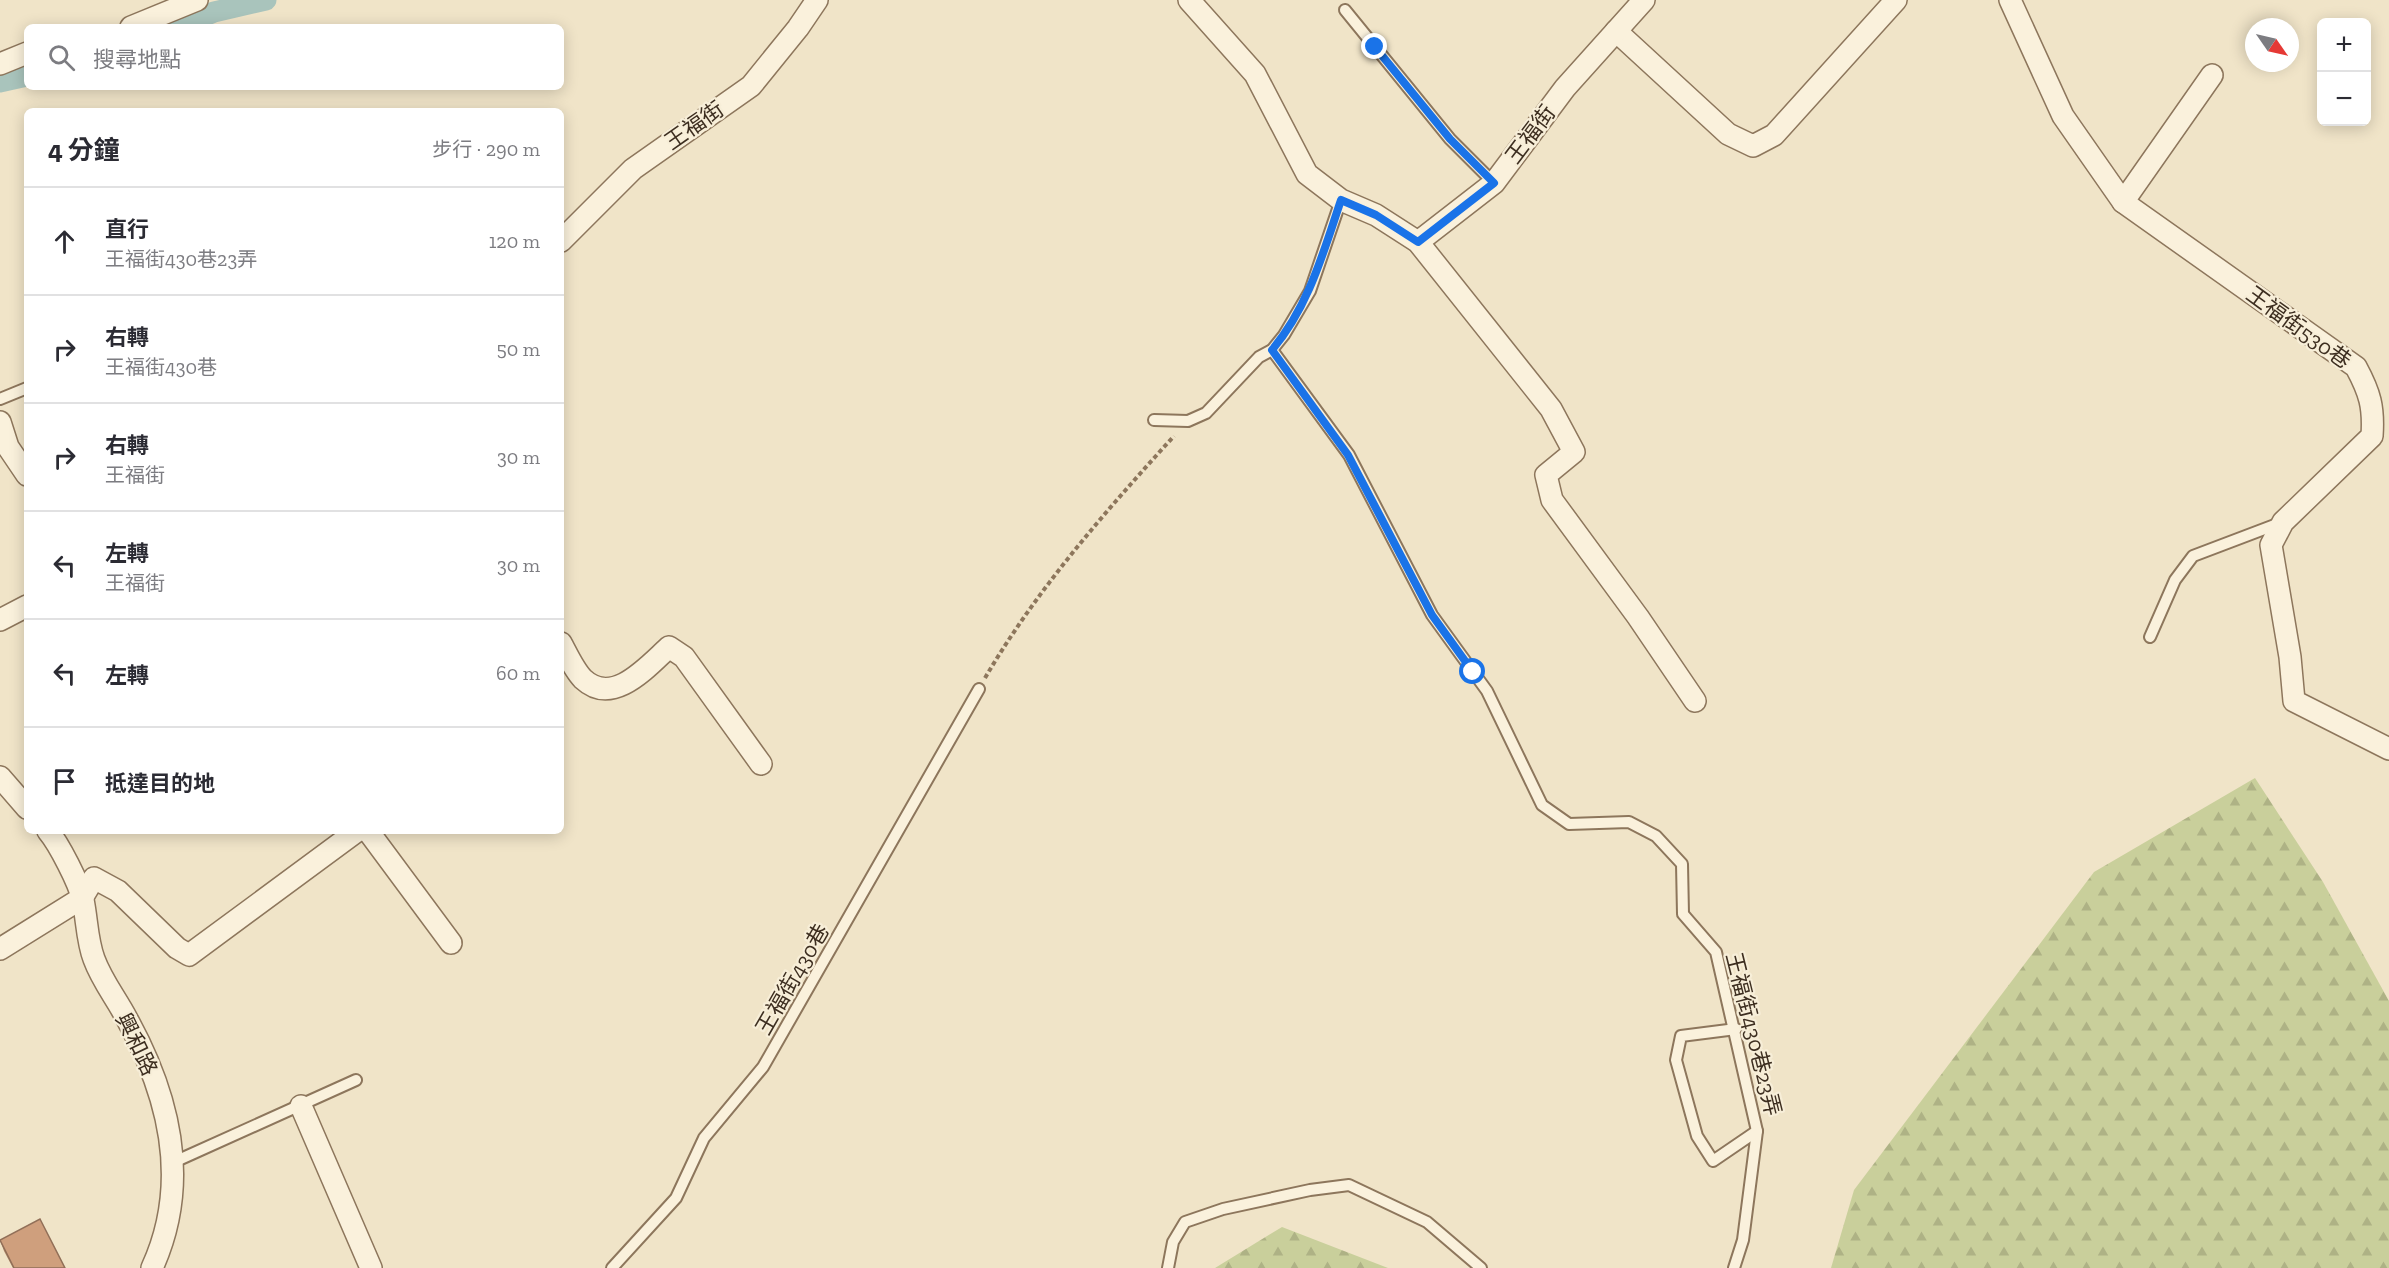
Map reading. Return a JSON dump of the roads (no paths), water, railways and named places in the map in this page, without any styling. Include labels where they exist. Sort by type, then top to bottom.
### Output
[{"type":"street","points":[[138,24],[197,0]]},
{"type":"street","name":"王福街","points":[[564,238],[633,169],[751,86],[798,28],[817,0]]},
{"type":"street","points":[[1189,0],[1255,74],[1307,174],[1341,200],[1376,215],[1418,242],[1551,409],[1574,452],[1546,475],[1552,500],[1638,617],[1695,701]]},
{"type":"street","name":"王福街","points":[[1418,242],[1494,183],[1565,88],[1644,0]]},
{"type":"street","points":[[1616,31],[1728,134],[1753,146],[1774,135],[1896,0]]},
{"type":"street","name":"王福街530巷","points":[[2010,0],[2063,116],[2123,202],[2356,367],[2369,391],[2374,411],[2373,436],[2283,522],[2271,545],[2290,657],[2294,701],[2389,748]]},
{"type":"street","points":[[0,64],[24,54]]},
{"type":"street","points":[[2123,202],[2212,75]]},
{"type":"street","points":[[0,422],[8,447],[24,471]]},
{"type":"street","points":[[0,620],[24,608]]},
{"type":"street","points":[[564,648],[582,678],[598,688],[610,689],[636,678],[669,647],[684,657],[761,764]]},
{"type":"street","points":[[0,777],[24,805]]},
{"type":"street","name":"興和路","points":[[50,834],[82,898],[93,956],[106,986],[127,1018],[162,1096],[174,1162],[164,1242],[152,1268]]},
{"type":"street","points":[[0,949],[82,898],[94,878],[118,891],[177,948],[189,955],[353,834]]},
{"type":"street","points":[[370,834],[451,943]]},
{"type":"street","points":[[301,1106],[371,1268]]},
{"type":"lane","points":[[1345,10],[1450,139],[1494,183]]},
{"type":"lane","points":[[1154,420],[1188,421],[1206,414],[1258,357],[1272,350],[1284,335],[1310,291],[1341,200]]},
{"type":"lane","name":"王福街430巷23弄","points":[[1272,350],[1348,455],[1432,615],[1487,691],[1542,805],[1569,824],[1629,822],[1656,836],[1682,864],[1683,914],[1716,952],[1736,1029],[1757,1131],[1743,1240],[1734,1268]]},
{"type":"lane","points":[[0,399],[24,389]]},
{"type":"lane","points":[[2150,637],[2175,580],[2193,556],[2283,522]]},
{"type":"lane","name":"王福街430巷","points":[[612,1268],[676,1198],[704,1138],[763,1067],[979,689]]},
{"type":"lane","points":[[1736,1029],[1681,1036],[1676,1060],[1697,1136],[1713,1161],[1757,1131]]},
{"type":"lane","points":[[174,1162],[356,1080]]},
{"type":"lane","points":[[1168,1268],[1173,1242],[1185,1222],[1223,1209],[1310,1190],[1349,1185],[1427,1222],[1481,1268]]},
{"type":"waterway","points":[[185,24],[214,12],[266,0]]},
{"type":"waterway","points":[[0,82],[24,77]]}]
